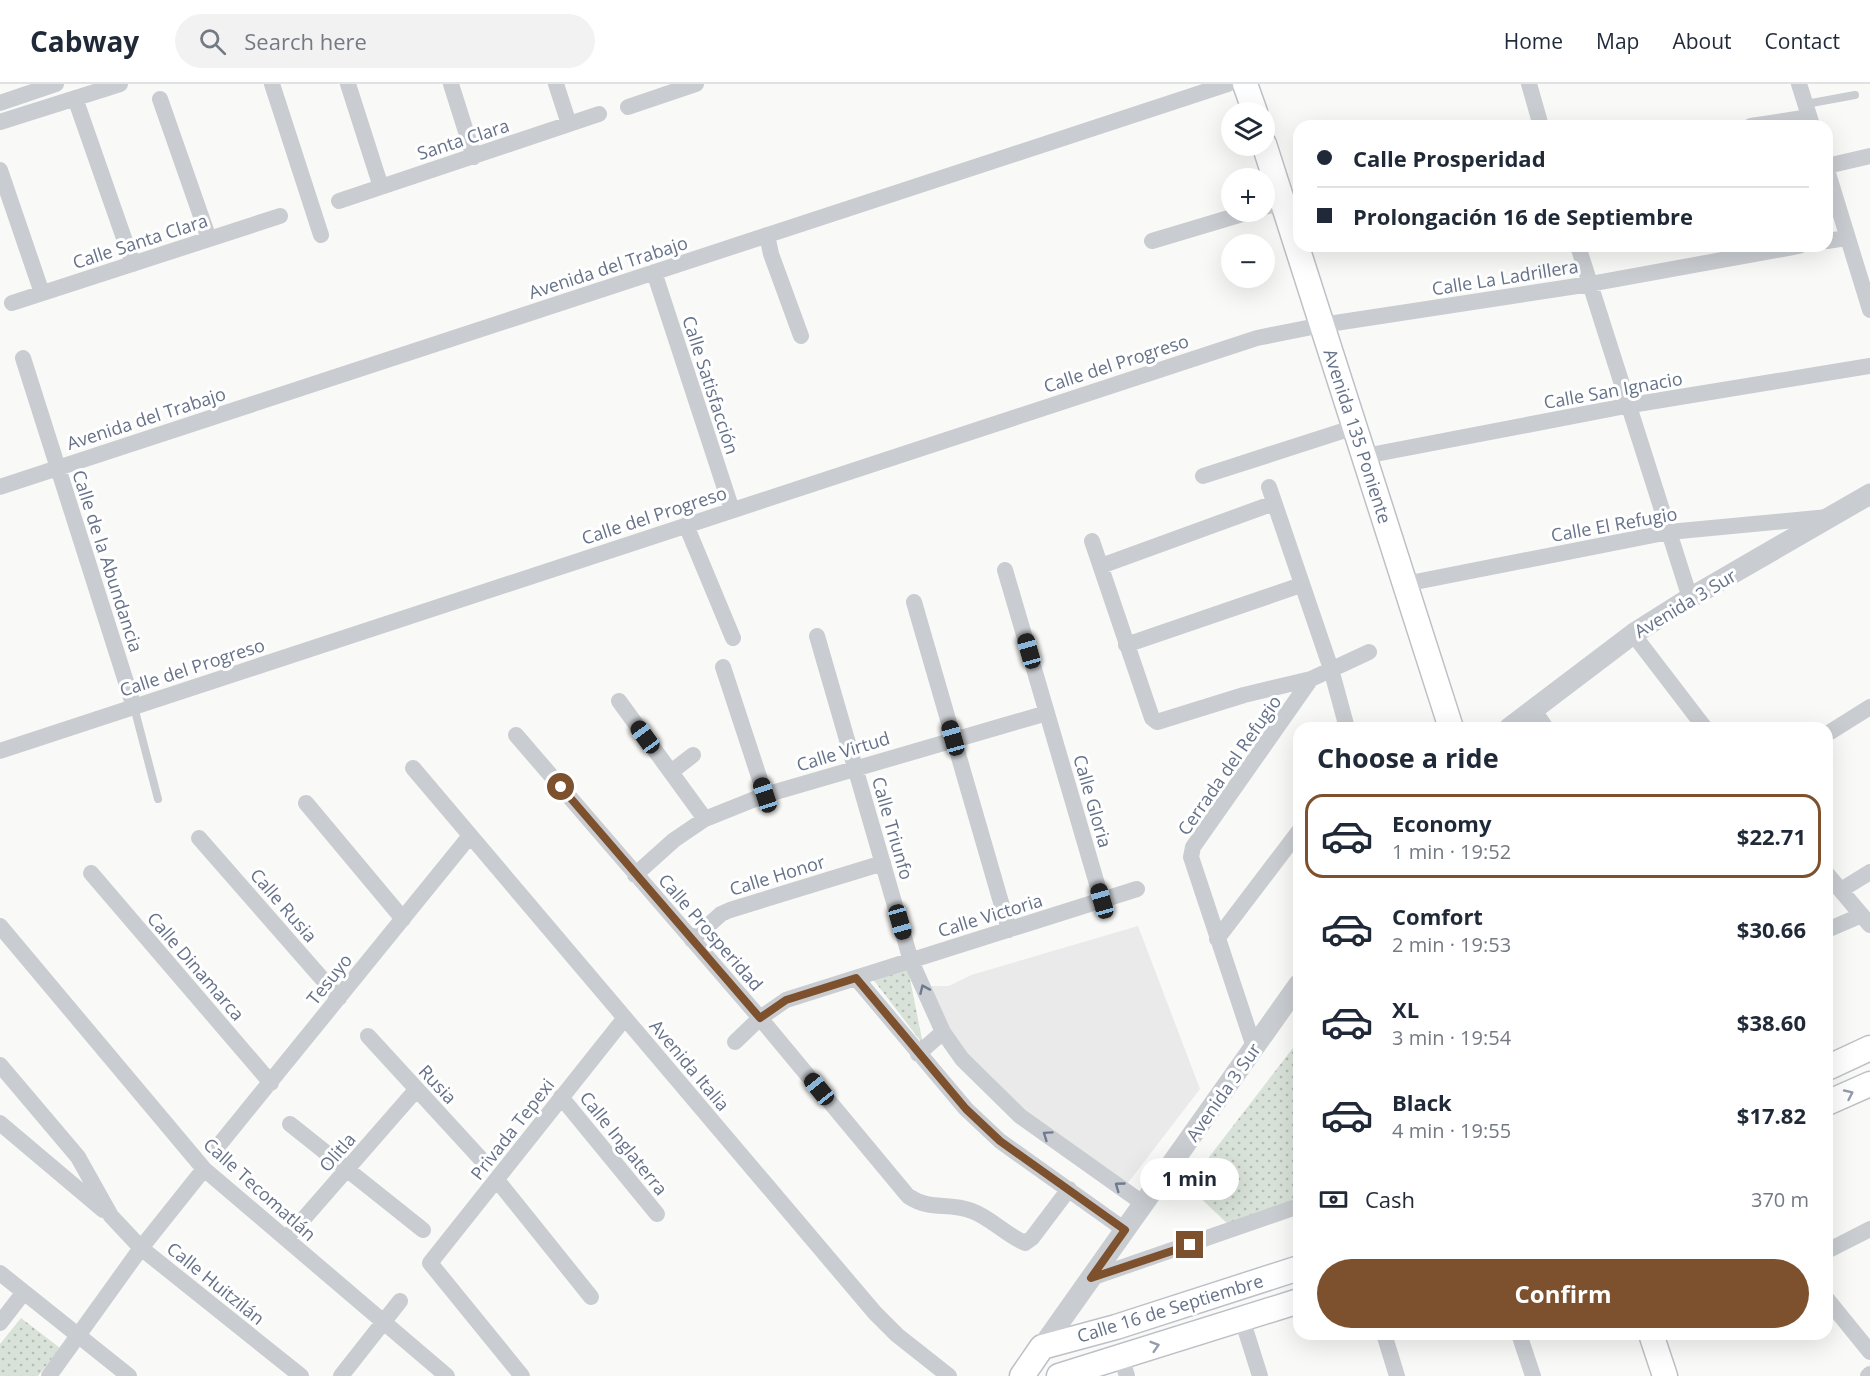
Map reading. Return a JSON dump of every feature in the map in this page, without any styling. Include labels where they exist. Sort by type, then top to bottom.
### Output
[{"type":"main road","points":[[1245,84],[1251,102]]},
{"type":"main road","name":"Avenida 135 Poniente","points":[[1268,156],[1293,236]]},
{"type":"main road","name":"Avenida 135 Poniente","points":[[1298,252],[1449,722]]},
{"type":"main road","points":[[1833,1065],[1870,1048]]},
{"type":"main road","points":[[1833,1101],[1870,1084]]},
{"type":"main road","name":"Calle 16 de Septiembre","points":[[1042,1347],[1116,1327],[1293,1270]]},
{"type":"main road","name":"Calle 16 de Septiembre","points":[[1059,1376],[1124,1366],[1242,1319],[1293,1303]]},
{"type":"main road","points":[[1653,1340],[1662,1375]]},
{"type":"main road","name":"Avenida 3 Sur","points":[[1022,1376],[1042,1347]]},
{"type":"street","points":[[0,103],[56,84]]},
{"type":"street","points":[[0,123],[120,84]]},
{"type":"street","points":[[272,84],[321,235]]},
{"type":"street","points":[[348,84],[381,187]]},
{"type":"street","points":[[451,84],[474,157]]},
{"type":"street","points":[[556,84],[569,124]]},
{"type":"street","points":[[628,107],[652,91],[696,84]]},
{"type":"street","name":"Avenida del Trabajo","points":[[0,487],[1228,84]]},
{"type":"street","points":[[1529,84],[1539,120]]},
{"type":"street","points":[[1786,120],[1810,116],[1799,84]]},
{"type":"street","points":[[75,98],[133,264]]},
{"type":"street","points":[[160,99],[209,239]]},
{"type":"street","name":"Santa Clara","points":[[339,201],[599,114]]},
{"type":"street","points":[[1833,166],[1870,156]]},
{"type":"street","points":[[0,170],[42,293]]},
{"type":"street","points":[[1833,190],[1870,310]]},
{"type":"street","name":"Calle Santa Clara","points":[[12,303],[280,216]]},
{"type":"street","points":[[1152,241],[1221,220]]},
{"type":"street","points":[[767,235],[771,254],[801,336]]},
{"type":"street","points":[[1833,240],[1846,238]]},
{"type":"street","points":[[1580,252],[1631,405],[1690,598]]},
{"type":"street","name":"Calle La Ladrillera","points":[[1322,325],[1590,284],[1766,252]]},
{"type":"street","name":"Calle Satisfacción","points":[[654,272],[732,510]]},
{"type":"street","name":"Calle del Progreso","points":[[0,751],[1257,338],[1322,325]]},
{"type":"street","name":"Calle de la Abundancia","points":[[23,358],[134,707]]},
{"type":"street","name":"Calle San Ignacio","points":[[1365,456],[1631,405],[1870,366]]},
{"type":"street","points":[[1203,476],[1355,427]]},
{"type":"street","points":[[1269,487],[1331,669],[1345,722]]},
{"type":"street","name":"Avenida 3 Sur","points":[[1517,722],[1633,634],[1690,598],[1870,494]]},
{"type":"street","points":[[1101,566],[1274,503]]},
{"type":"street","name":"Calle El Refugio","points":[[1405,584],[1669,532],[1833,516]]},
{"type":"street","points":[[686,525],[733,638]]},
{"type":"street","points":[[1092,541],[1152,718],[1157,722],[1244,695],[1311,679],[1369,652]]},
{"type":"street","name":"Calle Gloria","points":[[1005,570],[1102,901]]},
{"type":"street","points":[[1126,645],[1301,585]]},
{"type":"street","points":[[914,602],[1009,930]]},
{"type":"street","points":[[1633,634],[1701,722]]},
{"type":"street","name":"Calle Triunfo","points":[[817,636],[911,960],[943,1032],[970,1067],[1020,1116],[1144,1204]]},
{"type":"street","points":[[723,667],[765,795]]},
{"type":"street","name":"Cerrada del Refugio","points":[[1254,1047],[1192,867],[1193,847],[1311,679]]},
{"type":"street","points":[[619,701],[705,819]]},
{"type":"street","points":[[1833,730],[1870,706]]},
{"type":"street","points":[[1533,709],[1542,722]]},
{"type":"street","name":"Calle Virtud","points":[[635,875],[674,840],[705,819],[765,795],[1047,712]]},
{"type":"street","name":"Calle Prosperidad","points":[[516,735],[760,1018],[908,1196],[929,1206],[953,1206],[975,1212],[1025,1243],[1032,1238],[1069,1189]]},
{"type":"street","points":[[670,772],[693,755]]},
{"type":"street","name":"Avenida Italia","points":[[413,768],[469,837],[875,1313],[897,1335],[949,1376]]},
{"type":"street","points":[[306,803],[403,919]]},
{"type":"street","name":"Tesuyo","points":[[219,1145],[469,837]]},
{"type":"street","name":"Calle Rusia","points":[[199,838],[339,998]]},
{"type":"street","points":[[1217,939],[1293,839]]},
{"type":"street","name":"Calle Honor","points":[[692,940],[721,914],[730,910],[883,863]]},
{"type":"street","points":[[1841,890],[1870,872]]},
{"type":"street","name":"Calle Dinamarca","points":[[91,873],[271,1083]]},
{"type":"street","points":[[1833,881],[1866,920],[1833,928]]},
{"type":"street","name":"Calle Victoria","points":[[760,1018],[786,1000],[1137,890]]},
{"type":"street","name":"Calle Tecomatlán","points":[[0,926],[204,1169],[447,1376]]},
{"type":"street","points":[[856,978],[966,1109],[1000,1141],[1125,1230]]},
{"type":"street","name":"Avenida 3 Sur","points":[[1042,1347],[1293,992]]},
{"type":"street","points":[[735,1042],[760,1018]]},
{"type":"street","name":"Privada Tepexi","points":[[522,1376],[430,1263],[624,1019]]},
{"type":"street","points":[[918,1054],[943,1032]]},
{"type":"street","name":"Rusia","points":[[368,1036],[480,1158]]},
{"type":"street","name":"Calle Huitzilán","points":[[0,1065],[78,1157],[111,1216]]},
{"type":"street","name":"Olitla","points":[[286,1239],[416,1090]]},
{"type":"street","name":"Calle Inglaterra","points":[[561,1097],[657,1214]]},
{"type":"street","name":"Calle Huitzilán","points":[[0,1123],[111,1216],[141,1248],[301,1376]]},
{"type":"street","points":[[290,1124],[423,1230]]},
{"type":"street","points":[[49,1376],[141,1248],[204,1169]]},
{"type":"street","points":[[497,1179],[591,1298]]},
{"type":"street","points":[[1091,1278],[1293,1208]]},
{"type":"street","points":[[1833,1248],[1870,1228]]},
{"type":"street","points":[[0,1273],[129,1376]]},
{"type":"street","points":[[0,1323],[24,1292]]},
{"type":"street","points":[[341,1376],[400,1301]]},
{"type":"street","points":[[1833,1306],[1870,1352]]},
{"type":"street","points":[[1242,1319],[1260,1376]]},
{"type":"street","points":[[1386,1340],[1397,1376]]},
{"type":"street","points":[[1521,1340],[1533,1376]]},
{"type":"lane","points":[[1810,116],[1855,95]]},
{"type":"lane","points":[[134,707],[158,799]]},
{"type":"shaded area","points":[[1138,926],[1200,1089],[1124,1188],[974,1072],[924,986],[949,986],[971,975]]},
{"type":"shaded area","points":[[908,969],[923,1044],[872,978]]},
{"type":"shaded area","points":[[1293,1048],[1293,1209],[1233,1229],[1191,1189],[1196,1174]]},
{"type":"shaded area","points":[[21,1318],[60,1348],[38,1376],[0,1376],[0,1344]]},
{"type":"route","points":[[561,787],[760,1018],[786,1000],[856,978],[966,1109],[1000,1141],[1125,1230],[1091,1278],[1190,1245]]}]
